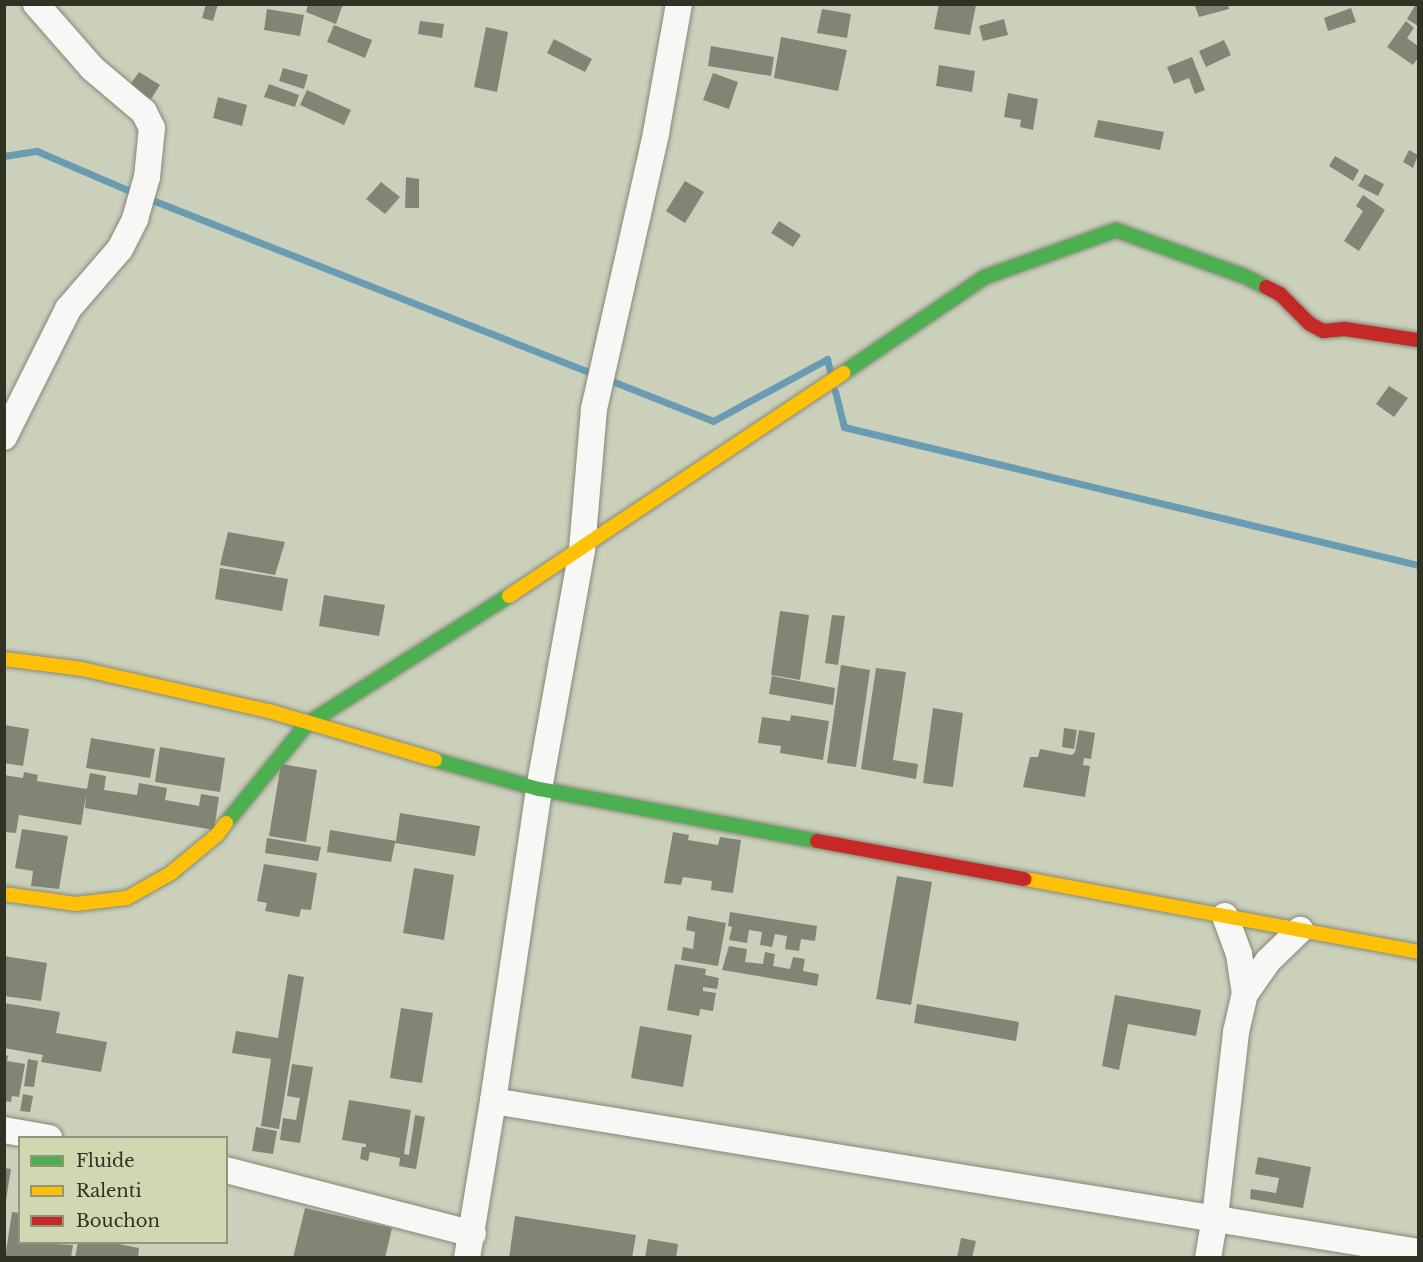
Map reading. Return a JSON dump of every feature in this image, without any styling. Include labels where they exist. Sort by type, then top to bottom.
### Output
[{"type":"street","points":[[4,437],[68,309],[120,249],[135,219],[147,177],[152,128],[144,112],[92,68],[36,4]]},
{"type":"street","points":[[228,1171],[470,1246],[494,1101],[539,789],[582,549],[594,409],[656,133],[679,4]]},
{"type":"street","points":[[4,894],[76,904],[127,898],[171,873],[217,835],[307,724],[582,549],[985,277],[1116,230],[1244,276],[1280,294],[1310,324],[1323,331],[1345,329],[1419,340]]},
{"type":"street","points":[[4,659],[82,669],[269,711],[307,724],[539,789],[1419,952]]},
{"type":"street","points":[[1225,916],[1239,954],[1245,994]]},
{"type":"street","points":[[1208,1257],[1215,1217],[1236,1032],[1245,994],[1268,961],[1300,930]]},
{"type":"street","points":[[494,1101],[1419,1252]]},
{"type":"street","points":[[4,1130],[43,1136]]},
{"type":"building","points":[[206,4],[218,4],[213,21],[202,18]]},
{"type":"building","points":[[308,4],[343,4],[336,24],[306,12]]},
{"type":"building","points":[[939,4],[976,5],[970,35],[934,29]]},
{"type":"building","points":[[1228,4],[1229,9],[1199,17],[1195,6]]},
{"type":"building","points":[[1418,4],[1418,26],[1407,19]]},
{"type":"building","points":[[1351,8],[1356,22],[1328,31],[1324,18]]},
{"type":"building","points":[[267,9],[304,15],[300,36],[264,30]]},
{"type":"building","points":[[822,9],[851,14],[847,38],[817,33]]},
{"type":"building","points":[[1004,19],[1008,35],[983,41],[979,26]]},
{"type":"building","points":[[420,21],[444,24],[442,38],[418,34]]},
{"type":"building","points":[[1406,21],[1414,28],[1407,38],[1418,46],[1418,58],[1413,65],[1387,47]]},
{"type":"building","points":[[334,25],[372,40],[365,58],[327,42]]},
{"type":"building","points":[[486,27],[508,32],[497,92],[474,87]]},
{"type":"building","points":[[781,37],[847,50],[838,91],[774,78]]},
{"type":"building","points":[[554,39],[592,59],[585,72],[547,53]]},
{"type":"building","points":[[1224,40],[1231,55],[1206,67],[1199,51]]},
{"type":"building","points":[[711,46],[774,57],[771,76],[708,66]]},
{"type":"building","points":[[1192,57],[1205,90],[1195,94],[1189,78],[1174,84],[1167,67]]},
{"type":"building","points":[[939,65],[975,71],[972,92],[936,86]]},
{"type":"building","points":[[283,68],[308,75],[304,89],[279,81]]},
{"type":"building","points":[[139,72],[160,85],[151,99],[129,86]]},
{"type":"building","points":[[713,73],[738,82],[729,109],[703,100]]},
{"type":"building","points":[[269,84],[299,95],[295,107],[264,97]]},
{"type":"building","points":[[307,90],[351,110],[344,125],[300,105]]},
{"type":"building","points":[[1008,93],[1038,99],[1033,130],[1020,127],[1021,120],[1004,117]]},
{"type":"building","points":[[218,97],[247,105],[242,126],[213,118]]},
{"type":"building","points":[[1098,120],[1164,132],[1160,150],[1094,137]]},
{"type":"building","points":[[1409,150],[1418,155],[1413,168],[1403,162]]},
{"type":"building","points":[[1335,156],[1359,170],[1353,181],[1329,166]]},
{"type":"building","points":[[1365,174],[1384,184],[1378,196],[1358,186]]},
{"type":"building","points":[[406,177],[419,179],[419,208],[405,208]]},
{"type":"building","points":[[685,181],[704,192],[685,223],[666,211]]},
{"type":"building","points":[[381,182],[400,197],[385,214],[366,199]]},
{"type":"building","points":[[1363,195],[1385,210],[1359,251],[1344,241],[1363,211],[1356,206]]},
{"type":"building","points":[[779,221],[801,235],[793,247],[771,233]]},
{"type":"building","points":[[1389,386],[1408,398],[1394,417],[1376,404]]},
{"type":"building","points":[[228,532],[285,542],[275,575],[220,565]]},
{"type":"building","points":[[220,568],[288,579],[282,611],[215,599]]},
{"type":"building","points":[[324,595],[385,605],[379,636],[319,626]]},
{"type":"building","points":[[780,611],[809,615],[800,680],[771,675]]},
{"type":"building","points":[[832,615],[845,616],[838,665],[825,663]]},
{"type":"building","points":[[841,665],[870,670],[856,767],[827,763]]},
{"type":"building","points":[[876,668],[906,672],[893,760],[918,764],[916,779],[861,769]]},
{"type":"building","points":[[772,676],[835,688],[833,705],[769,694]]},
{"type":"building","points":[[933,708],[963,713],[953,787],[923,783]]},
{"type":"building","points":[[791,715],[829,721],[823,760],[780,753],[781,746],[758,743],[762,717],[790,721]]},
{"type":"building","points":[[4,725],[29,729],[23,766],[4,763]]},
{"type":"building","points":[[1064,728],[1077,730],[1074,749],[1062,747]]},
{"type":"building","points":[[1079,730],[1095,733],[1091,759],[1084,758],[1083,765],[1090,766],[1085,797],[1023,787],[1030,757],[1038,757],[1040,749],[1072,755],[1075,752]]},
{"type":"building","points":[[91,738],[155,749],[150,778],[86,768]]},
{"type":"building","points":[[160,747],[225,758],[220,792],[155,782]]},
{"type":"building","points":[[281,764],[317,770],[306,842],[269,836]]},
{"type":"building","points":[[24,772],[38,775],[37,781],[87,789],[90,773],[106,776],[104,790],[137,795],[139,783],[167,788],[165,800],[199,806],[201,794],[219,797],[214,830],[85,808],[86,795],[81,825],[19,815],[16,833],[4,832],[4,775],[23,778]]},
{"type":"building","points":[[400,813],[480,826],[475,856],[395,843],[391,862],[327,852],[330,830],[396,841]]},
{"type":"building","points":[[22,829],[68,836],[59,889],[31,886],[33,871],[15,868]]},
{"type":"building","points":[[673,832],[689,835],[688,840],[718,845],[720,837],[741,840],[733,893],[711,890],[712,881],[683,877],[681,885],[664,883]]},
{"type":"building","points":[[267,838],[321,847],[318,861],[265,853]]},
{"type":"building","points":[[264,864],[317,873],[311,910],[301,909],[299,917],[265,911],[267,903],[257,901]]},
{"type":"building","points":[[414,868],[454,875],[444,940],[403,933]]},
{"type":"building","points":[[897,876],[932,882],[911,1005],[876,999]]},
{"type":"building","points":[[730,912],[817,926],[815,941],[801,939],[799,951],[785,949],[787,936],[775,934],[772,947],[760,945],[762,932],[749,930],[747,943],[729,940],[732,927],[728,926]]},
{"type":"building","points":[[688,916],[726,923],[718,966],[681,960],[683,947],[693,949],[695,932],[686,930]]},
{"type":"building","points":[[729,946],[747,949],[745,962],[763,964],[765,952],[775,954],[773,966],[790,969],[793,957],[805,959],[803,971],[819,974],[817,986],[722,970]]},
{"type":"building","points":[[4,956],[47,963],[41,1001],[4,996]]},
{"type":"building","points":[[675,964],[706,969],[705,975],[719,978],[717,989],[703,987],[703,991],[716,993],[713,1011],[700,1009],[699,1016],[667,1010]]},
{"type":"building","points":[[288,974],[304,977],[279,1129],[261,1126],[271,1059],[232,1053],[236,1031],[278,1038]]},
{"type":"building","points":[[1115,995],[1201,1010],[1196,1036],[1128,1024],[1119,1070],[1102,1066]]},
{"type":"building","points":[[4,1003],[60,1012],[56,1033],[107,1042],[101,1072],[41,1062],[43,1055],[4,1048]]},
{"type":"building","points":[[917,1004],[1019,1022],[1016,1041],[914,1023]]},
{"type":"building","points":[[401,1008],[433,1013],[422,1083],[390,1078]]},
{"type":"building","points":[[640,1026],[692,1035],[683,1087],[631,1078]]},
{"type":"building","points":[[4,1055],[8,1056],[7,1061],[25,1064],[19,1097],[12,1096],[11,1102],[4,1101]]},
{"type":"building","points":[[28,1059],[38,1061],[34,1087],[24,1086]]},
{"type":"building","points":[[292,1064],[313,1067],[300,1143],[280,1140],[283,1118],[296,1120],[300,1098],[287,1096]]},
{"type":"building","points":[[23,1094],[33,1096],[30,1112],[20,1111]]},
{"type":"building","points":[[349,1100],[411,1110],[404,1154],[409,1155],[415,1115],[425,1117],[416,1169],[399,1166],[400,1158],[370,1152],[368,1161],[360,1159],[362,1147],[366,1147],[366,1144],[342,1140]]},
{"type":"building","points":[[256,1127],[277,1131],[273,1154],[252,1151]]},
{"type":"building","points":[[1258,1157],[1311,1167],[1303,1208],[1250,1199],[1251,1189],[1276,1193],[1279,1178],[1255,1174]]},
{"type":"building","points":[[4,1168],[11,1169],[6,1200],[4,1200]]},
{"type":"building","points":[[305,1208],[392,1228],[385,1258],[293,1258]]},
{"type":"building","points":[[12,1212],[18,1213],[18,1244],[73,1245],[71,1258],[5,1258]]},
{"type":"building","points":[[515,1216],[636,1235],[632,1258],[509,1258]]},
{"type":"building","points":[[961,1238],[976,1241],[972,1258],[957,1258]]},
{"type":"building","points":[[648,1239],[678,1244],[676,1258],[645,1258]]},
{"type":"building","points":[[78,1244],[118,1244],[139,1248],[138,1258],[75,1258]]},
{"type":"waterway","points":[[4,156],[37,151],[137,194]]},
{"type":"waterway","points":[[147,198],[713,421],[827,359],[830,371]]},
{"type":"waterway","points":[[835,391],[844,427],[1418,565]]},
{"type":"traffic: fast","points":[[843,373],[985,277],[1116,230],[1244,276],[1266,287]]},
{"type":"traffic: fast","points":[[226,823],[307,724],[509,596]]},
{"type":"traffic: fast","points":[[435,760],[539,789],[817,841]]},
{"type":"traffic: slow","points":[[509,596],[843,373]]},
{"type":"traffic: slow","points":[[4,659],[82,669],[269,711],[435,760]]},
{"type":"traffic: slow","points":[[4,894],[76,904],[127,898],[171,873],[217,835],[226,823]]},
{"type":"traffic: slow","points":[[1025,879],[1418,952]]},
{"type":"traffic: jam","points":[[1266,287],[1280,294],[1310,324],[1323,331],[1345,329],[1418,340]]},
{"type":"traffic: jam","points":[[817,841],[1025,879]]}]
